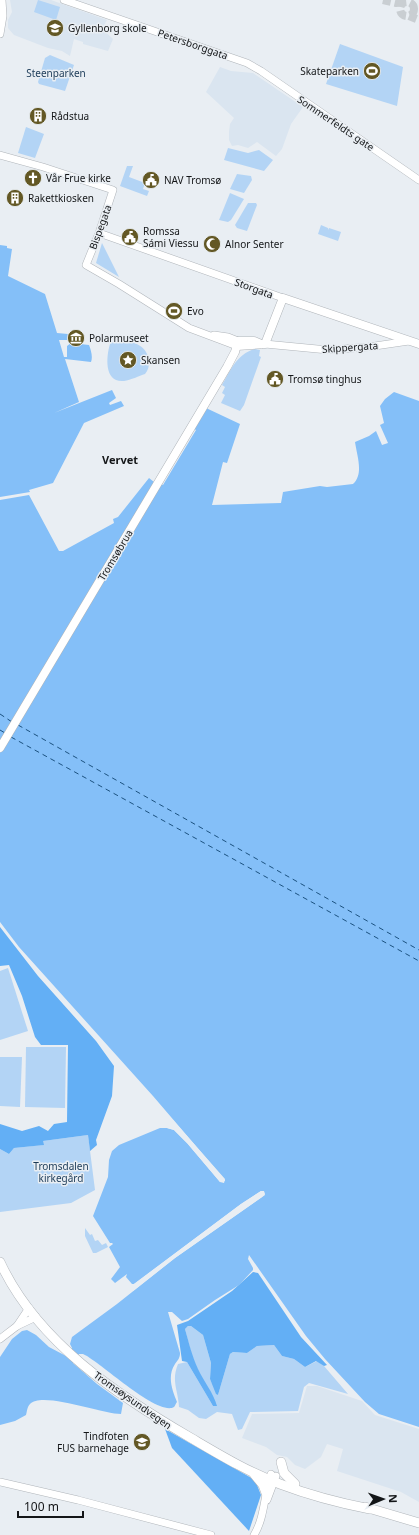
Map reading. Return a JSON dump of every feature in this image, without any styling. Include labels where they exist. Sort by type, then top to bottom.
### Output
[{"type":"highway","name":"Tromsøysundvegen","points":[[0,1262],[12,1283],[36,1317],[78,1360],[131,1401],[226,1459],[252,1471],[370,1509],[419,1523]]},
{"type":"highway","name":"Tromsøysundvegen","points":[[194,1440],[273,1477],[335,1501],[370,1509]]},
{"type":"highway","points":[[281,1462],[284,1473],[295,1484]]},
{"type":"highway","points":[[252,1471],[260,1481],[266,1493]]},
{"type":"main road","name":"Storgata","points":[[282,298],[415,339],[419,344]]},
{"type":"main road","points":[[263,344],[282,298]]},
{"type":"main road","name":"Skippergata","points":[[238,344],[254,341],[263,344]]},
{"type":"main road","name":"Tromsøbrua","points":[[0,748],[229,363],[238,344]]},
{"type":"street","points":[[0,34],[3,16],[2,0]]},
{"type":"street","name":"Petersborggata","points":[[64,0],[253,66]]},
{"type":"street","name":"Sommerfeldts gate","points":[[253,66],[419,180]]},
{"type":"street","name":"Bispegata","points":[[0,155],[43,167],[113,190],[86,265]]},
{"type":"street","name":"Storgata","points":[[99,232],[282,298]]},
{"type":"street","name":"Skippergata","points":[[86,265],[187,327],[209,336],[223,336],[238,344]]},
{"type":"street","name":"Skippergata","points":[[263,344],[328,350],[368,347],[415,339]]},
{"type":"street","points":[[17,1326],[29,1308]]},
{"type":"street","points":[[0,1339],[17,1326],[36,1317]]},
{"type":"street","points":[[265,1504],[266,1493],[273,1477]]},
{"type":"street","points":[[256,1533],[273,1477]]},
{"type":"street","points":[[0,1482],[78,1500],[211,1535]]},
{"type":"shaded area","name":"Gyllenborg skole","points":[[10,0],[51,0],[107,20],[102,29],[113,39],[108,51],[83,44],[83,42],[74,39],[70,56],[62,51],[48,48],[14,35],[8,28],[8,20],[12,12]]},
{"type":"shaded area","points":[[220,67],[231,71],[253,73],[303,107],[291,124],[282,149],[276,156],[257,142],[248,148],[238,145],[232,146],[229,140],[229,132],[230,124],[234,118],[206,92]]},
{"type":"shaded area","points":[[0,245],[7,246],[7,248],[12,249],[8,276],[45,294],[57,333],[68,334],[67,340],[59,340],[64,357],[67,357],[67,346],[71,343],[89,345],[92,356],[91,362],[65,359],[79,402],[54,413],[112,390],[116,398],[109,403],[110,405],[121,401],[124,406],[84,423],[53,483],[29,490],[30,492],[0,497]]},
{"type":"shaded area","points":[[394,392],[419,401],[419,1427],[379,1414],[365,1402],[306,1336],[249,1255],[248,1259],[253,1270],[239,1285],[188,1319],[182,1321],[172,1312],[168,1312],[180,1353],[171,1373],[172,1388],[177,1402],[174,1407],[166,1408],[155,1404],[91,1358],[83,1354],[79,1354],[73,1363],[97,1384],[123,1403],[121,1414],[59,1401],[47,1400],[37,1401],[30,1404],[26,1415],[15,1421],[0,1425],[0,1357],[12,1339],[22,1331],[27,1330],[36,1335],[49,1347],[66,1356],[72,1348],[70,1344],[72,1337],[117,1304],[175,1258],[262,1197],[265,1193],[261,1191],[241,1204],[134,1284],[132,1284],[126,1277],[127,1274],[115,1283],[111,1279],[120,1267],[109,1247],[113,1244],[110,1243],[93,1216],[108,1177],[109,1160],[112,1151],[119,1145],[160,1128],[167,1128],[174,1130],[187,1143],[220,1182],[225,1180],[153,1096],[19,947],[0,922],[0,500],[29,495],[59,551],[63,551],[114,523],[113,519],[118,517],[149,478],[154,482],[156,481],[163,485],[196,430],[189,425],[206,408],[240,424],[227,463],[223,462],[212,505],[281,503],[283,492],[320,486],[327,487],[353,484],[359,470],[355,442],[376,431],[382,445],[388,443],[380,425],[384,423],[380,406],[385,399]]},
{"type":"shaded area","points":[[0,927],[38,976],[96,1041],[114,1066],[112,1096],[96,1140],[97,1145],[90,1151],[88,1135],[43,1141],[44,1145],[14,1148],[9,1154],[0,1149],[0,1124],[22,1131],[39,1126],[48,1131],[54,1124],[67,1122],[68,1045],[41,1045],[35,1037],[22,996],[9,965],[0,966]]},
{"type":"shaded area","points":[[253,1272],[258,1273],[301,1337],[327,1365],[324,1366],[316,1361],[305,1367],[294,1359],[282,1356],[274,1345],[257,1346],[247,1353],[233,1352],[230,1354],[218,1395],[216,1394],[210,1379],[211,1363],[203,1335],[191,1326],[188,1326],[185,1329],[194,1359],[217,1406],[213,1406],[187,1362],[182,1361],[177,1325],[188,1321],[232,1291]]},
{"type":"shaded area","points":[[307,1386],[317,1386],[362,1401],[375,1415],[419,1429],[419,1502],[401,1492],[337,1471],[343,1449],[327,1444],[321,1457],[305,1469],[295,1465],[287,1457],[277,1455],[266,1447],[242,1438],[252,1414],[299,1413]]},
{"type":"shaded area","points":[[165,1429],[255,1480],[261,1495],[249,1531],[172,1448]]},
{"type":"green space","points":[[38,0],[60,7],[56,20],[34,12]]},
{"type":"green space","points":[[340,44],[403,67],[397,106],[326,84]]},
{"type":"green space","name":"Steenparken","points":[[50,55],[74,65],[65,91],[39,84],[38,82],[45,58]]},
{"type":"green space","points":[[26,127],[44,134],[35,158],[18,153]]},
{"type":"green space","points":[[228,148],[248,153],[259,150],[273,160],[264,171],[224,160]]},
{"type":"green space","points":[[127,166],[133,166],[129,177],[145,183],[143,189],[149,191],[147,196],[120,186]]},
{"type":"green space","points":[[237,174],[251,176],[252,180],[244,193],[230,189]]},
{"type":"green space","points":[[230,193],[244,199],[231,220],[228,222],[219,220]]},
{"type":"green space","points":[[248,203],[256,203],[257,205],[247,231],[237,228],[235,225]]},
{"type":"green space","points":[[321,225],[328,228],[328,230],[329,228],[341,232],[338,241],[318,234]]},
{"type":"green space","points":[[102,243],[119,277],[96,263]]},
{"type":"green space","points":[[115,341],[132,342],[142,347],[148,356],[149,362],[145,374],[124,381],[117,381],[113,378],[110,374],[107,362],[110,344]]},
{"type":"green space","points":[[255,349],[260,350],[259,356],[261,357],[244,405],[240,411],[221,403],[225,395],[222,393],[225,387],[222,385],[234,364],[248,351]]},
{"type":"green space","points":[[8,968],[28,1031],[0,1040],[0,971]]},
{"type":"green space","points":[[26,1047],[66,1047],[65,1108],[25,1107]]},
{"type":"green space","points":[[0,1057],[22,1057],[20,1107],[0,1106]]},
{"type":"green space","name":"Tromsdalen kirkegård","points":[[88,1135],[95,1190],[71,1203],[0,1212],[0,1149],[9,1154],[14,1148],[43,1145],[43,1141]]},
{"type":"green space","points":[[85,1228],[90,1235],[92,1234],[95,1241],[98,1240],[102,1245],[106,1243],[108,1247],[93,1253],[85,1236]]},
{"type":"green space","points":[[188,1326],[191,1326],[203,1335],[211,1363],[210,1379],[218,1395],[230,1354],[233,1352],[247,1353],[257,1346],[274,1345],[282,1356],[294,1359],[305,1367],[317,1361],[324,1366],[348,1394],[309,1383],[304,1387],[298,1411],[250,1412],[242,1429],[238,1430],[232,1414],[217,1412],[206,1419],[199,1418],[188,1410],[179,1407],[175,1381],[178,1364],[187,1362],[213,1406],[192,1356],[185,1329]]},
{"type":"pier","points":[[173,1120],[225,1179],[224,1183],[220,1182],[174,1130],[167,1128],[169,1126],[175,1129],[189,1141],[172,1121]]},
{"type":"pier","points":[[261,1191],[264,1191],[265,1195],[175,1258],[133,1291],[133,1289],[174,1257],[263,1193],[242,1205],[214,1228],[135,1285],[132,1286],[132,1284]]},
{"type":"ferry route","points":[[0,714],[12,722]]},
{"type":"ferry route","points":[[18,725],[419,950]]},
{"type":"ferry route","points":[[0,730],[5,733]]},
{"type":"ferry route","points":[[11,737],[419,961]]},
{"type":"tunnel","points":[[383,0],[396,3],[405,2]]},
{"type":"tunnel","points":[[404,2],[410,2],[414,6],[414,9],[414,12],[410,16],[404,16],[400,12],[400,6],[404,2]]},
{"type":"tunnel","points":[[409,16],[419,20]]},
{"type":"place","name":"Gyllenborg skole","points":[[55,28]]},
{"type":"place","name":"Skateparken","points":[[372,71]]},
{"type":"place","name":"Rådstua","points":[[38,116]]},
{"type":"place","name":"Vår Frue kirke","points":[[33,178]]},
{"type":"place","name":"NAV Tromsø","points":[[151,180]]},
{"type":"place","name":"Rakettkiosken","points":[[15,198]]},
{"type":"place","name":"Romssa Sámi Viessu","points":[[130,237]]},
{"type":"place","name":"Alnor Senter","points":[[212,244]]},
{"type":"place","name":"Evo","points":[[174,311]]},
{"type":"place","name":"Polarmuseet","points":[[76,338]]},
{"type":"place","name":"Skansen","points":[[128,360]]},
{"type":"place","name":"Tromsø tinghus","points":[[275,379]]},
{"type":"place","name":"Tindfoten FUS barnehage","points":[[142,1442]]},
{"type":"district","name":"Vervet","points":[[120,460]]}]
